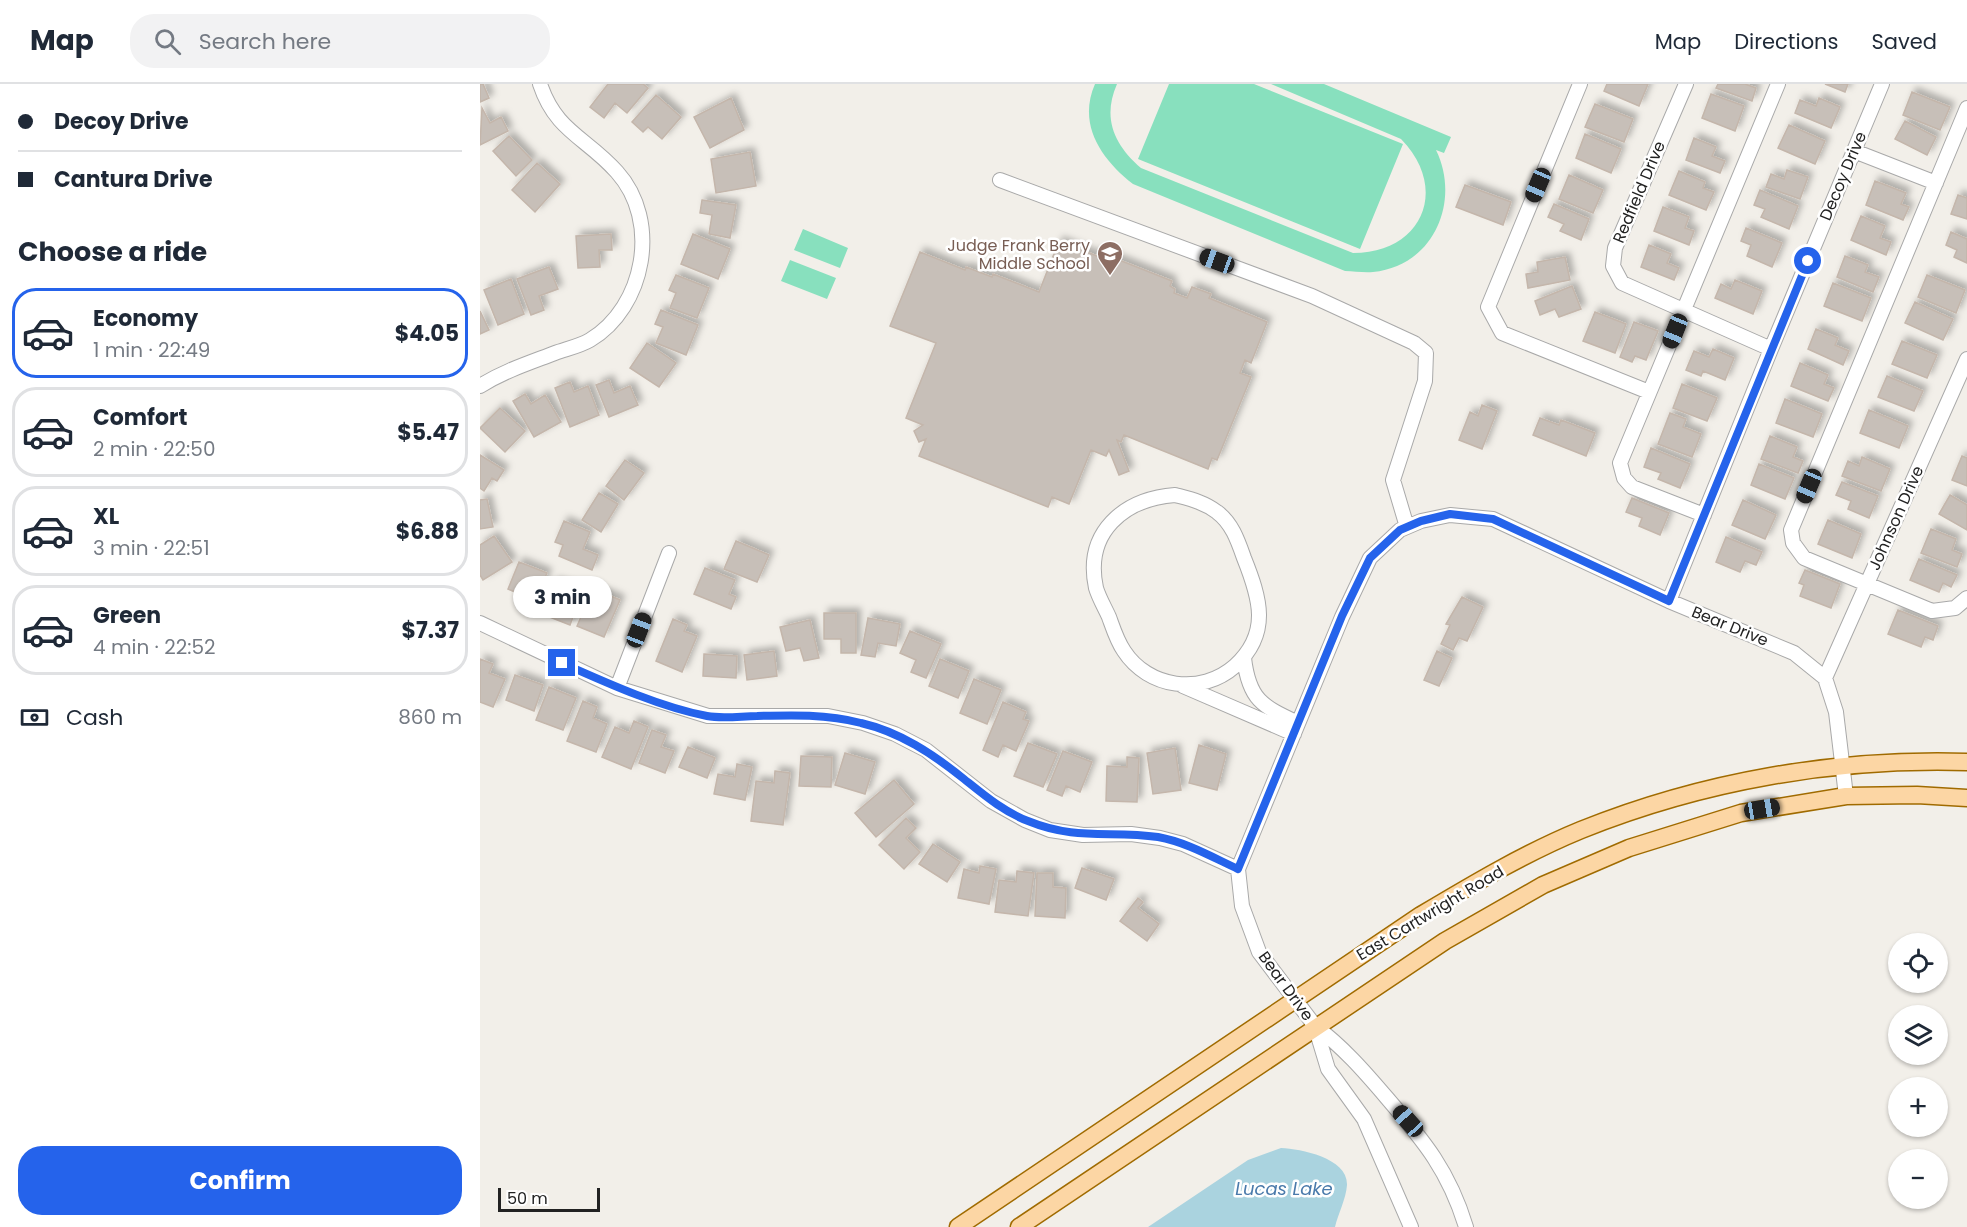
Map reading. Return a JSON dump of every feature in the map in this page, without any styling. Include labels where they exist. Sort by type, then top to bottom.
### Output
[{"type":"main road","name":"East Cartwright Road","points":[[958,1227],[1421,915],[1496,871],[1580,831],[1653,804],[1726,785],[1842,766],[1917,760],[1967,762]]},
{"type":"main road","name":"East Cartwright Road","points":[[1019,1227],[1315,1026],[1445,941],[1543,885],[1629,848],[1741,813],[1846,796],[1917,795],[1967,798]]},
{"type":"street","points":[[480,386],[503,372],[588,341],[611,324],[628,300],[641,261],[643,228],[622,178],[608,162],[558,121],[546,101],[540,84]]},
{"type":"street","points":[[1580,84],[1488,307],[1502,333],[1649,392]]},
{"type":"street","name":"Redfield Drive","points":[[1686,84],[1615,248],[1613,266],[1622,283],[1770,349]]},
{"type":"street","points":[[1704,515],[1632,487],[1624,478],[1620,463],[1778,84]]},
{"type":"street","name":"Decoy Drive","points":[[1669,601],[1770,349],[1882,84]]},
{"type":"street","points":[[1967,108],[1791,530],[1793,543],[1804,558],[1932,611],[1955,609],[1967,598]]},
{"type":"street","points":[[1854,151],[1936,183]]},
{"type":"street","points":[[1000,180],[1312,296],[1414,343],[1426,353],[1425,381],[1394,480],[1407,527]]},
{"type":"street","name":"Johnson Drive","points":[[1826,678],[1967,359]]},
{"type":"street","points":[[1182,685],[1205,683],[1227,674],[1244,658],[1256,637],[1260,614],[1258,591],[1233,531],[1218,513],[1198,500],[1175,495],[1151,497],[1129,506],[1111,522],[1099,542],[1094,566],[1096,589],[1123,650],[1138,668],[1158,680],[1182,685],[1296,728]]},
{"type":"street","name":"Bear Drive","points":[[1315,1026],[1259,952],[1242,906],[1238,869],[1370,558],[1400,530],[1450,514],[1493,519],[1669,601],[1794,653],[1826,678]]},
{"type":"street","points":[[617,688],[669,553]]},
{"type":"street","points":[[480,623],[617,688],[708,716],[805,715],[863,723],[895,734],[926,750],[991,801],[1024,820],[1050,830],[1083,835],[1131,834],[1160,838],[1183,844],[1238,869]]},
{"type":"street","points":[[1244,658],[1249,687],[1255,696],[1266,708],[1296,728]]},
{"type":"street","points":[[1826,678],[1836,712],[1846,796]]},
{"type":"street","points":[[1315,1026],[1328,1069],[1364,1119],[1411,1227]]},
{"type":"street","points":[[1315,1026],[1350,1055],[1419,1133],[1447,1178],[1466,1227]]},
{"type":"green space","points":[[1095,84],[1117,84],[1111,108],[1113,130],[1124,150],[1141,168],[1353,253],[1377,250],[1396,242],[1411,230],[1421,215],[1426,197],[1424,178],[1416,158],[1401,139],[1271,84],[1324,84],[1451,137],[1444,153],[1436,150],[1443,170],[1445,190],[1443,209],[1437,228],[1412,258],[1394,267],[1373,272],[1345,271],[1133,184],[1111,164],[1103,153],[1091,127],[1090,99]]},
{"type":"green space","points":[[1169,84],[1254,84],[1403,144],[1360,249],[1138,159]]},
{"type":"green space","points":[[803,229],[848,248],[840,268],[794,250]]},
{"type":"green space","points":[[790,260],[836,278],[827,299],[781,281]]},
{"type":"water","name":"Lucas Lake","points":[[1281,1148],[1311,1153],[1340,1168],[1347,1185],[1335,1227],[1148,1227],[1248,1160]]},
{"type":"building","points":[[480,84],[483,84],[489,98],[480,102]]},
{"type":"building","points":[[608,84],[643,84],[648,88],[627,113],[615,103],[604,118],[590,107]]},
{"type":"building","points":[[1607,84],[1648,84],[1639,106],[1604,91]]},
{"type":"building","points":[[1718,84],[1745,84],[1756,88],[1752,101],[1716,88]]},
{"type":"building","points":[[1825,84],[1848,84],[1845,92]]},
{"type":"building","points":[[1912,92],[1950,107],[1940,130],[1903,115]]},
{"type":"building","points":[[1711,94],[1744,106],[1735,131],[1702,118]]},
{"type":"building","points":[[656,95],[681,117],[662,139],[648,127],[643,132],[632,122]]},
{"type":"building","points":[[731,98],[744,130],[710,148],[694,117]]},
{"type":"building","points":[[1819,98],[1840,107],[1831,128],[1795,113],[1800,100],[1816,106]]},
{"type":"building","points":[[1595,104],[1633,119],[1624,142],[1585,127]]},
{"type":"building","points":[[482,108],[490,123],[501,117],[508,131],[480,145]]},
{"type":"building","points":[[1905,121],[1936,137],[1927,155],[1895,139]]},
{"type":"building","points":[[1789,125],[1825,141],[1815,164],[1778,148]]},
{"type":"building","points":[[1585,134],[1621,149],[1611,173],[1576,158]]},
{"type":"building","points":[[509,136],[532,160],[516,176],[493,151]]},
{"type":"building","points":[[1694,138],[1716,147],[1712,156],[1725,161],[1720,173],[1686,160]]},
{"type":"building","points":[[750,152],[756,186],[716,193],[711,159]]},
{"type":"building","points":[[537,163],[560,184],[535,212],[512,190]]},
{"type":"building","points":[[1787,170],[1808,177],[1800,199],[1766,187],[1771,174],[1784,179]]},
{"type":"building","points":[[1679,171],[1705,182],[1703,188],[1714,192],[1706,210],[1669,195]]},
{"type":"building","points":[[1569,175],[1603,190],[1593,213],[1559,199]]},
{"type":"building","points":[[1875,181],[1906,193],[1901,204],[1909,207],[1903,220],[1866,205]]},
{"type":"building","points":[[1465,185],[1511,202],[1503,225],[1456,207]]},
{"type":"building","points":[[1760,190],[1798,206],[1789,229],[1761,217],[1765,209],[1754,205]]},
{"type":"building","points":[[1958,195],[1967,198],[1967,219],[1951,214]]},
{"type":"building","points":[[702,200],[736,205],[730,238],[709,234],[712,215],[700,213]]},
{"type":"building","points":[[1554,204],[1589,219],[1581,240],[1560,231],[1564,224],[1548,217]]},
{"type":"building","points":[[1663,207],[1689,217],[1685,228],[1694,231],[1689,245],[1654,231]]},
{"type":"building","points":[[1861,216],[1885,226],[1880,238],[1891,242],[1886,255],[1851,240]]},
{"type":"building","points":[[1746,228],[1782,243],[1772,267],[1747,256],[1751,245],[1741,241]]},
{"type":"building","points":[[1951,232],[1967,239],[1967,263],[1954,257],[1957,250],[1946,245]]},
{"type":"building","points":[[611,234],[612,250],[599,250],[600,267],[578,268],[576,236]]},
{"type":"building","points":[[693,234],[730,249],[718,279],[681,264]]},
{"type":"building","points":[[1059,241],[1097,256],[1099,252],[1172,281],[1170,286],[1175,289],[1174,293],[1187,298],[1192,287],[1211,294],[1209,298],[1267,322],[1251,363],[1245,360],[1240,373],[1251,377],[1217,460],[1212,458],[1208,469],[1124,435],[1121,442],[1117,440],[1129,471],[1119,475],[1109,450],[1106,456],[1091,450],[1069,504],[1052,497],[1048,507],[919,456],[926,439],[919,442],[914,431],[923,425],[906,418],[936,343],[890,326],[920,252],[965,270],[966,267],[992,277],[993,274],[1039,292]]},
{"type":"building","points":[[1649,245],[1671,254],[1667,263],[1679,268],[1674,280],[1641,267]]},
{"type":"building","points":[[1845,256],[1868,265],[1865,272],[1879,277],[1873,292],[1837,277]]},
{"type":"building","points":[[1565,257],[1570,280],[1528,288],[1526,274],[1538,272],[1537,262]]},
{"type":"building","points":[[549,267],[558,289],[539,296],[544,310],[531,315],[517,279]]},
{"type":"building","points":[[676,275],[709,288],[697,318],[670,308],[676,293],[669,290]]},
{"type":"building","points":[[1927,275],[1965,290],[1956,313],[1918,297]]},
{"type":"building","points":[[511,279],[524,314],[498,325],[484,290]]},
{"type":"building","points":[[1735,280],[1762,291],[1753,314],[1715,298],[1721,284],[1731,289]]},
{"type":"building","points":[[1833,283],[1871,298],[1862,321],[1824,306]]},
{"type":"building","points":[[1572,286],[1581,309],[1559,317],[1555,309],[1540,315],[1535,301]]},
{"type":"building","points":[[1915,302],[1953,319],[1943,340],[1905,323]]},
{"type":"building","points":[[661,310],[698,325],[686,355],[656,343],[663,327],[655,324]]},
{"type":"building","points":[[480,311],[489,330],[480,334]]},
{"type":"building","points":[[1595,312],[1626,324],[1615,353],[1583,341]]},
{"type":"building","points":[[1634,322],[1658,331],[1646,360],[1635,356],[1632,362],[1620,357]]},
{"type":"building","points":[[1816,329],[1838,338],[1835,345],[1849,351],[1843,365],[1808,349]]},
{"type":"building","points":[[1902,341],[1937,355],[1927,378],[1892,364]]},
{"type":"building","points":[[647,343],[676,363],[659,387],[630,368]]},
{"type":"building","points":[[1713,349],[1734,358],[1725,380],[1703,371],[1701,376],[1686,370],[1694,351],[1709,357]]},
{"type":"building","points":[[1800,363],[1828,375],[1824,384],[1834,388],[1828,401],[1791,386]]},
{"type":"building","points":[[1887,376],[1923,391],[1914,411],[1878,397]]},
{"type":"building","points":[[609,380],[614,393],[630,386],[638,405],[609,417],[596,385]]},
{"type":"building","points":[[570,382],[574,392],[588,386],[599,415],[570,427],[555,388]]},
{"type":"building","points":[[1682,384],[1717,398],[1707,421],[1673,408]]},
{"type":"building","points":[[525,394],[531,404],[545,395],[561,422],[534,437],[513,401]]},
{"type":"building","points":[[1785,399],[1822,414],[1813,437],[1776,423]]},
{"type":"building","points":[[1482,405],[1497,411],[1482,449],[1459,440],[1470,412],[1478,416]]},
{"type":"building","points":[[500,408],[525,431],[505,452],[480,428]]},
{"type":"building","points":[[1869,410],[1908,426],[1899,448],[1860,433]]},
{"type":"building","points":[[1670,413],[1686,419],[1683,427],[1701,434],[1692,457],[1658,444]]},
{"type":"building","points":[[1540,418],[1559,425],[1561,420],[1595,433],[1586,456],[1533,435]]},
{"type":"building","points":[[1770,436],[1797,447],[1793,457],[1803,461],[1798,473],[1761,459]]},
{"type":"building","points":[[1651,448],[1690,464],[1680,488],[1658,479],[1661,473],[1644,467]]},
{"type":"building","points":[[480,455],[504,470],[497,481],[492,478],[484,491],[480,488]]},
{"type":"building","points":[[1962,456],[1967,458],[1967,486],[1952,480]]},
{"type":"building","points":[[1862,457],[1890,469],[1881,491],[1842,476],[1848,461],[1859,466]]},
{"type":"building","points":[[625,460],[644,473],[624,500],[606,486]]},
{"type":"building","points":[[1759,464],[1794,478],[1785,499],[1751,485]]},
{"type":"building","points":[[1842,482],[1878,496],[1869,518],[1848,509],[1851,501],[1836,495]]},
{"type":"building","points":[[599,493],[618,504],[601,532],[582,520]]},
{"type":"building","points":[[1950,495],[1967,505],[1967,530],[1939,514]]},
{"type":"building","points":[[1632,498],[1669,513],[1660,535],[1639,526],[1642,518],[1626,512]]},
{"type":"building","points":[[487,499],[493,527],[480,529],[480,500]]},
{"type":"building","points":[[1743,500],[1776,515],[1765,539],[1732,525]]},
{"type":"building","points":[[1828,520],[1861,534],[1852,558],[1818,544]]},
{"type":"building","points":[[564,521],[590,532],[583,549],[598,555],[592,570],[559,556],[563,545],[555,542]]},
{"type":"building","points":[[1931,529],[1956,539],[1952,550],[1962,554],[1957,567],[1921,553]]},
{"type":"building","points":[[494,536],[512,562],[483,580],[480,575],[480,545]]},
{"type":"building","points":[[1726,537],[1762,552],[1756,565],[1745,561],[1740,572],[1716,562]]},
{"type":"building","points":[[736,541],[769,555],[757,582],[724,569]]},
{"type":"building","points":[[1919,559],[1957,575],[1951,587],[1943,583],[1939,592],[1910,580]]},
{"type":"building","points":[[519,562],[547,573],[531,612],[517,607],[522,595],[508,589]]},
{"type":"building","points":[[705,568],[735,580],[729,594],[736,597],[731,609],[694,594]]},
{"type":"building","points":[[1805,570],[1840,584],[1831,608],[1800,596],[1804,585],[1799,583]]},
{"type":"building","points":[[555,582],[582,593],[570,625],[542,614]]},
{"type":"building","points":[[604,593],[620,600],[604,637],[577,626],[590,596],[601,601]]},
{"type":"building","points":[[1462,597],[1483,607],[1467,641],[1459,638],[1453,650],[1441,644],[1450,625],[1446,624]]},
{"type":"building","points":[[1898,610],[1938,626],[1933,640],[1925,637],[1921,647],[1888,634]]},
{"type":"building","points":[[824,613],[856,613],[856,653],[841,653],[841,639],[824,639]]},
{"type":"building","points":[[868,618],[900,624],[896,646],[878,643],[875,657],[861,655]]},
{"type":"building","points":[[673,619],[687,625],[684,631],[697,636],[682,672],[656,661]]},
{"type":"building","points":[[810,620],[819,658],[804,661],[800,648],[786,651],[780,627]]},
{"type":"building","points":[[910,631],[941,644],[926,678],[911,672],[916,660],[900,653]]},
{"type":"building","points":[[774,651],[777,676],[747,680],[744,655]]},
{"type":"building","points":[[1437,651],[1452,658],[1439,686],[1424,680]]},
{"type":"building","points":[[704,654],[737,656],[736,678],[703,676]]},
{"type":"building","points":[[480,659],[493,664],[489,673],[505,679],[493,707],[480,702]]},
{"type":"building","points":[[940,659],[969,671],[958,698],[929,686]]},
{"type":"building","points":[[515,675],[543,685],[534,711],[506,700]]},
{"type":"building","points":[[974,679],[1001,690],[987,724],[960,713]]},
{"type":"building","points":[[549,687],[576,698],[563,730],[536,720]]},
{"type":"building","points":[[583,701],[597,707],[593,718],[607,724],[596,752],[567,741]]},
{"type":"building","points":[[1003,702],[1026,712],[1023,719],[1029,721],[1016,751],[1003,745],[998,757],[983,750]]},
{"type":"building","points":[[634,721],[648,727],[631,769],[602,757],[615,727],[629,733]]},
{"type":"building","points":[[652,730],[666,735],[661,747],[674,751],[665,773],[639,763]]},
{"type":"building","points":[[1028,743],[1057,754],[1043,787],[1014,776]]},
{"type":"building","points":[[1199,745],[1226,754],[1217,790],[1189,783]]},
{"type":"building","points":[[688,747],[715,758],[707,778],[679,767]]},
{"type":"building","points":[[1175,748],[1181,790],[1153,794],[1147,753]]},
{"type":"building","points":[[1063,751],[1092,762],[1080,792],[1066,786],[1062,796],[1047,790]]},
{"type":"building","points":[[845,753],[875,762],[865,794],[835,785]]},
{"type":"building","points":[[801,756],[832,757],[831,787],[799,786]]},
{"type":"building","points":[[1127,757],[1139,758],[1137,802],[1106,801],[1107,766],[1127,767]]},
{"type":"building","points":[[737,764],[752,767],[745,800],[714,794],[718,774],[735,777]]},
{"type":"building","points":[[775,771],[790,773],[783,825],[751,821],[756,781],[774,783]]},
{"type":"building","points":[[894,780],[914,804],[876,837],[855,813]]},
{"type":"building","points":[[906,818],[916,828],[906,838],[920,852],[904,869],[879,845]]},
{"type":"building","points":[[933,844],[960,862],[947,882],[919,864]]},
{"type":"building","points":[[980,866],[996,869],[989,904],[958,898],[964,869],[979,873]]},
{"type":"building","points":[[1082,868],[1114,879],[1106,900],[1075,888]]},
{"type":"building","points":[[1017,871],[1034,873],[1028,916],[995,912],[999,880],[1016,882]]},
{"type":"building","points":[[1037,873],[1053,873],[1053,887],[1066,888],[1065,918],[1035,916]]},
{"type":"building","points":[[1138,898],[1143,902],[1138,908],[1159,924],[1147,941],[1120,921]]},
{"type":"place","name":"Judge Frank Berry Middle School","points":[[1110,277]]},
{"type":"route","points":[[562,663],[617,688],[708,716],[828,716],[863,723],[895,734],[926,750],[991,801],[1024,820],[1050,830],[1083,835],[1131,834],[1160,838],[1183,844],[1238,869],[1342,616],[1370,558],[1400,530],[1421,521],[1450,514],[1493,519],[1669,601],[1770,349],[1808,261]]}]
